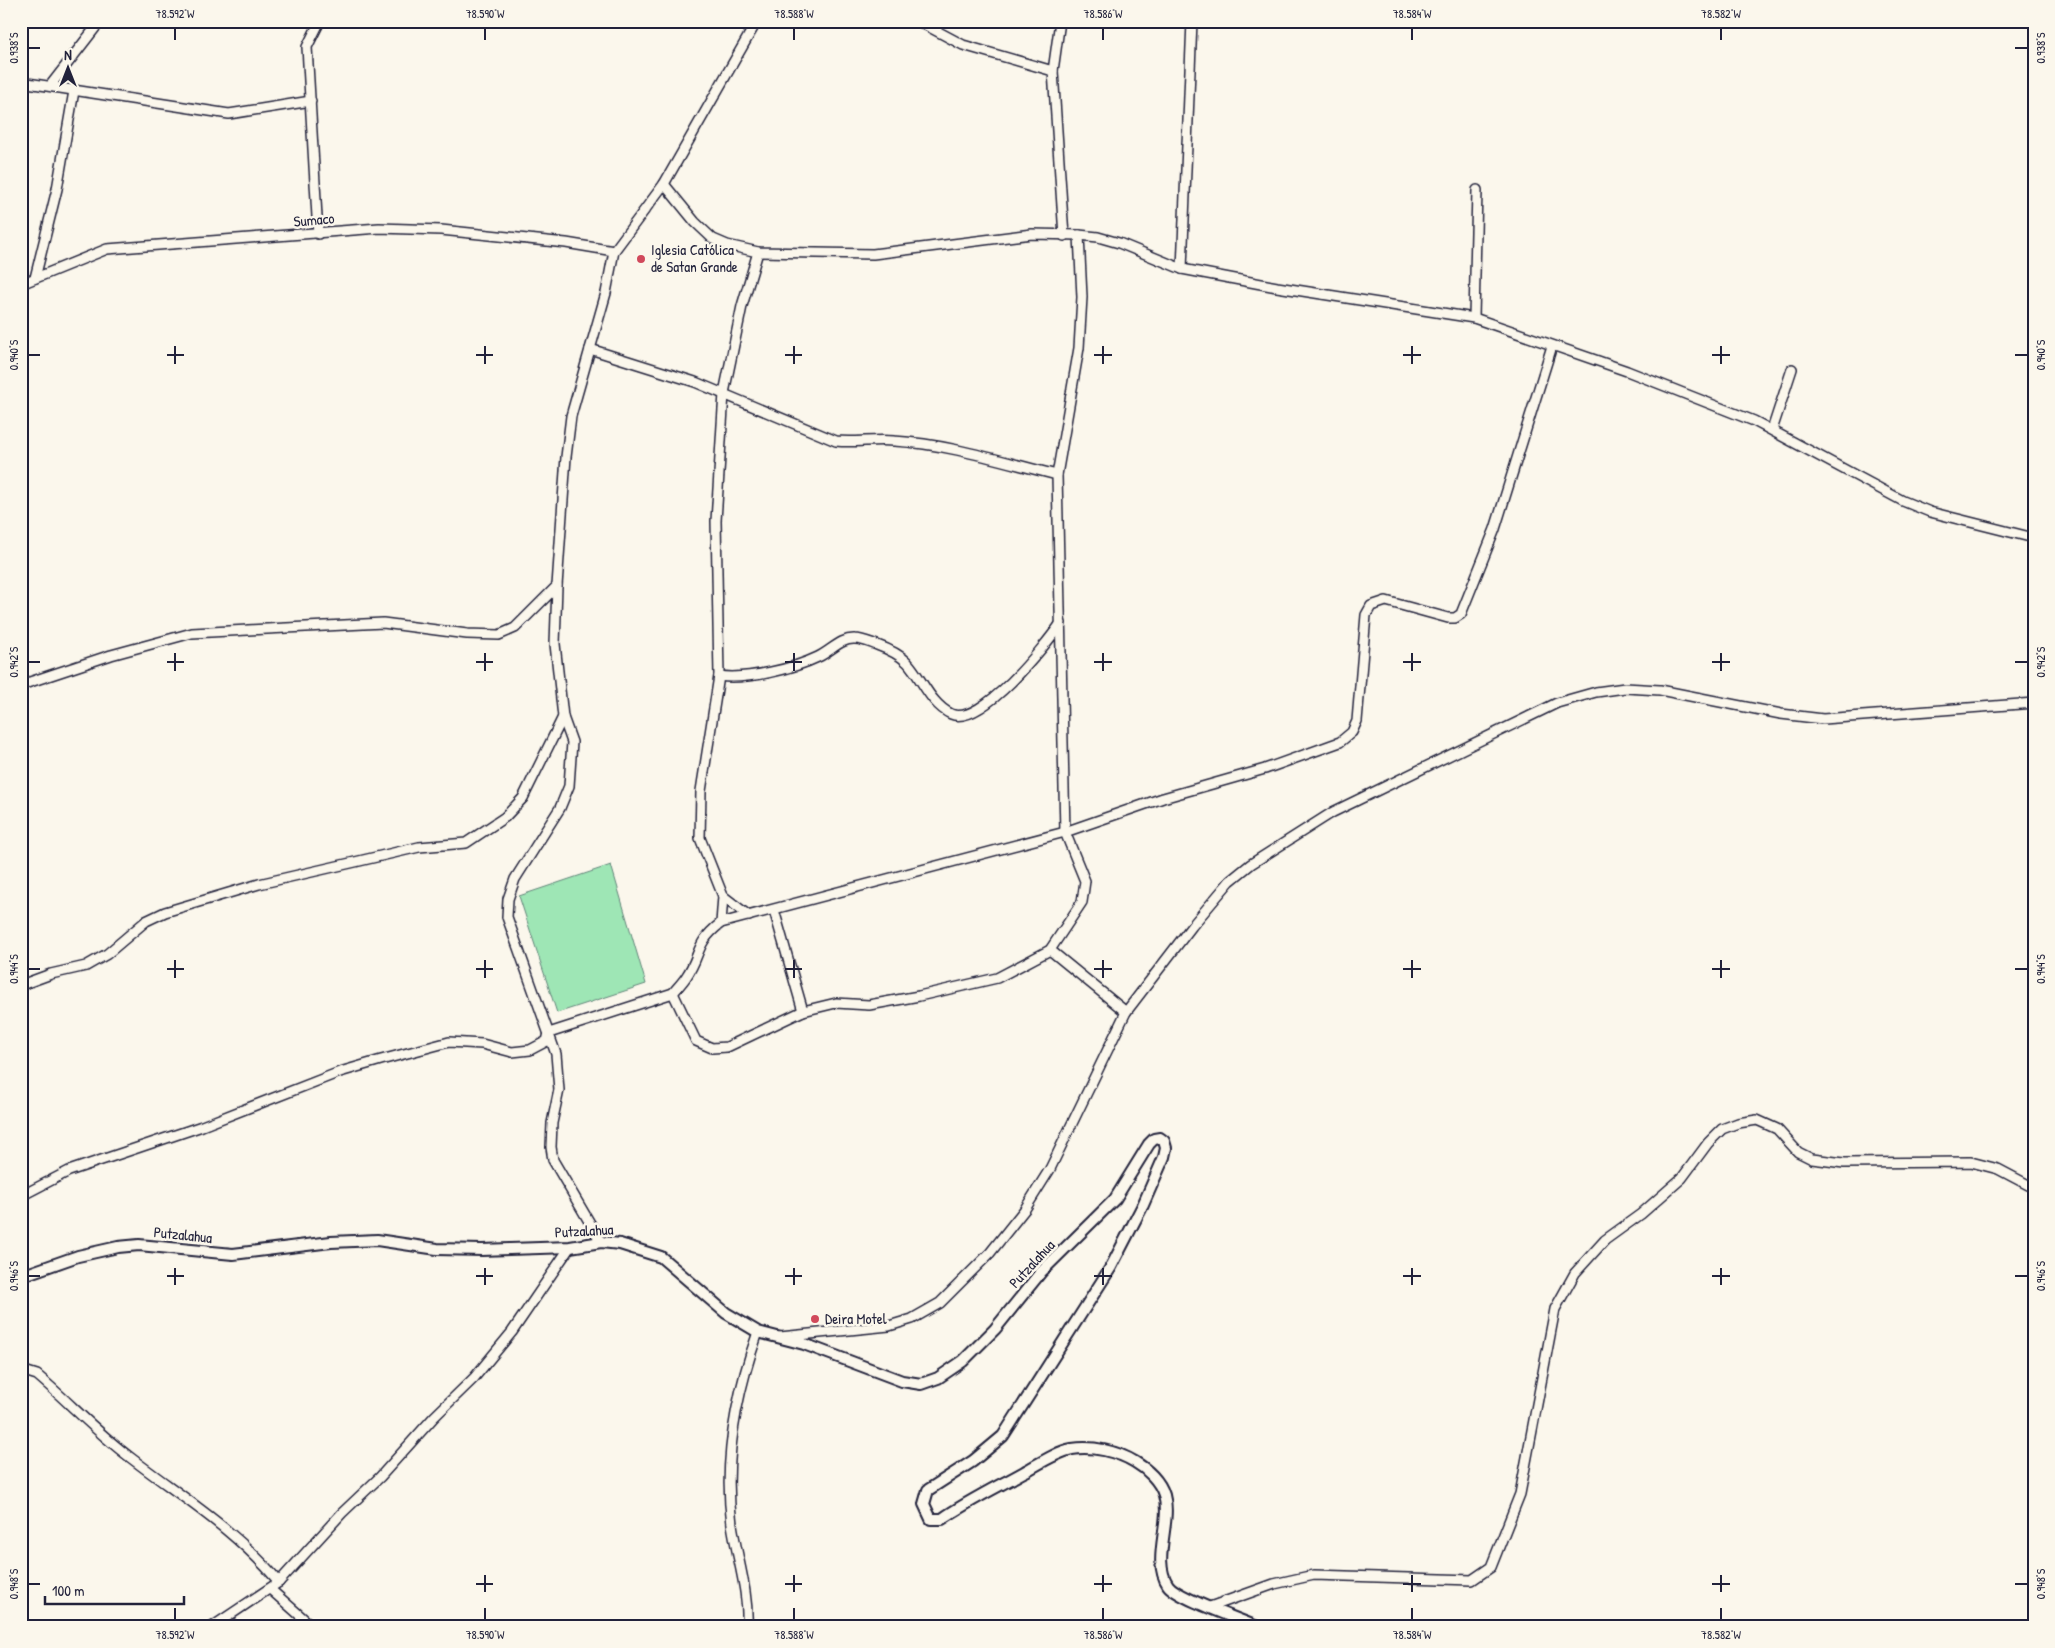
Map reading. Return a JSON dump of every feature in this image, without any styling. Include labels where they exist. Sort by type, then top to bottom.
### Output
[{"type":"street","points":[[50,86],[96,28],[98,21]]},
{"type":"street","points":[[318,234],[307,47],[320,21]]},
{"type":"street","points":[[601,1242],[553,1160],[551,1147],[552,1123],[559,1090],[556,1054],[507,917],[508,899],[515,879],[560,808],[569,786],[572,742],[563,717],[556,644],[557,586],[566,457],[571,416],[606,293],[614,251],[664,184],[757,21]]},
{"type":"street","points":[[918,21],[963,45],[1053,71]]},
{"type":"street","points":[[1060,21],[1053,71],[1064,236]]},
{"type":"street","points":[[1182,268],[1192,21]]},
{"type":"street","points":[[21,82],[229,114],[311,101]]},
{"type":"street","points":[[35,278],[57,189],[74,91]]},
{"type":"street","points":[[664,184],[695,222],[714,239],[727,245],[758,252],[873,254],[1032,234],[1079,235],[1098,237],[1119,243],[1182,268],[1277,287],[1474,318],[1627,371],[1772,430],[1903,501],[1921,508],[2034,538]]},
{"type":"street","points":[[1474,318],[1477,190]]},
{"type":"street","name":"Sumaco","points":[[21,284],[107,249],[379,228],[410,228],[566,243],[614,251]]},
{"type":"street","points":[[673,993],[696,1041],[712,1048],[727,1047],[803,1011],[836,1003],[868,1005],[919,996],[996,978],[1050,950],[1074,917],[1082,902],[1085,881],[1065,832],[1057,475],[1079,348],[1082,297],[1079,235]]},
{"type":"street","points":[[721,924],[723,896],[700,838],[699,816],[701,791],[719,676],[716,522],[724,393],[742,306],[758,252]]},
{"type":"street","points":[[549,1033],[673,993],[687,976],[700,945],[708,934],[721,924],[1065,832],[1163,798],[1265,769],[1340,742],[1352,732],[1357,721],[1366,615],[1371,606],[1386,601],[1448,618],[1456,618],[1462,614],[1498,520],[1552,346]]},
{"type":"street","points":[[590,349],[695,382],[836,441],[853,443],[894,440],[943,448],[1057,475]]},
{"type":"street","points":[[1772,430],[1792,369]]},
{"type":"street","points":[[21,685],[111,655],[192,633],[383,623],[467,634],[499,635],[514,628],[557,586]]},
{"type":"street","points":[[719,676],[745,677],[812,660],[846,640],[856,639],[887,649],[898,655],[906,662],[942,709],[953,715],[964,715],[989,701],[1009,685],[1040,652],[1061,623]]},
{"type":"street","points":[[778,1337],[889,1326],[912,1319],[940,1303],[990,1253],[1025,1209],[1050,1170],[1126,1012],[1192,926],[1230,881],[1251,864],[1333,812],[1558,703],[1596,692],[1660,690],[1781,714],[1823,719],[2034,702]]},
{"type":"street","points":[[21,985],[51,974],[86,966],[107,954],[146,921],[166,912],[259,884],[419,847],[466,843],[505,817],[523,798],[563,717]]},
{"type":"street","points":[[723,896],[749,916]]},
{"type":"street","points":[[774,910],[803,1011]]},
{"type":"street","points":[[1050,950],[1126,1012]]},
{"type":"street","points":[[21,1196],[69,1171],[202,1126],[340,1072],[450,1042],[482,1044],[512,1052],[530,1050],[546,1041],[549,1033]]},
{"type":"street","points":[[1210,1607],[1274,1584],[1314,1575],[1472,1580],[1491,1567],[1520,1494],[1554,1309],[1575,1272],[1605,1240],[1641,1214],[1682,1178],[1708,1143],[1722,1129],[1738,1123],[1757,1120],[1777,1129],[1798,1152],[1812,1159],[1844,1163],[1971,1162],[1998,1169],[2034,1188]]},
{"type":"street","name":"Putzalahua","points":[[21,1276],[78,1256],[118,1247],[139,1245],[233,1254],[331,1242],[377,1240],[437,1249],[482,1250],[570,1247],[601,1242],[620,1244],[661,1257],[726,1313],[758,1332],[828,1353],[902,1381],[921,1384],[938,1378],[963,1360],[995,1329],[1041,1272],[1115,1198],[1149,1144],[1154,1139],[1162,1139],[1166,1148],[1164,1157],[1130,1232],[1111,1266],[1003,1436],[973,1461],[928,1490],[924,1504],[931,1518],[942,1519],[1050,1457],[1070,1449],[1088,1448],[1120,1454],[1142,1466],[1155,1478],[1164,1494],[1166,1509],[1162,1564],[1167,1584],[1172,1589],[1257,1627]]},
{"type":"street","points":[[212,1627],[279,1582],[492,1358],[570,1247]]},
{"type":"street","points":[[746,1627],[743,1582],[732,1523],[729,1473],[738,1407],[749,1358],[758,1332]]},
{"type":"street","points":[[21,1370],[37,1375],[129,1457],[224,1526],[258,1557],[279,1582]]},
{"type":"street","points":[[270,1589],[313,1627]]},
{"type":"green space","points":[[611,865],[646,984],[557,1013],[519,896]]},
{"type":"place","name":"Iglesia Católica de Satan Grande","points":[[641,259]]},
{"type":"place","name":"Deira Motel","points":[[815,1319]]}]
